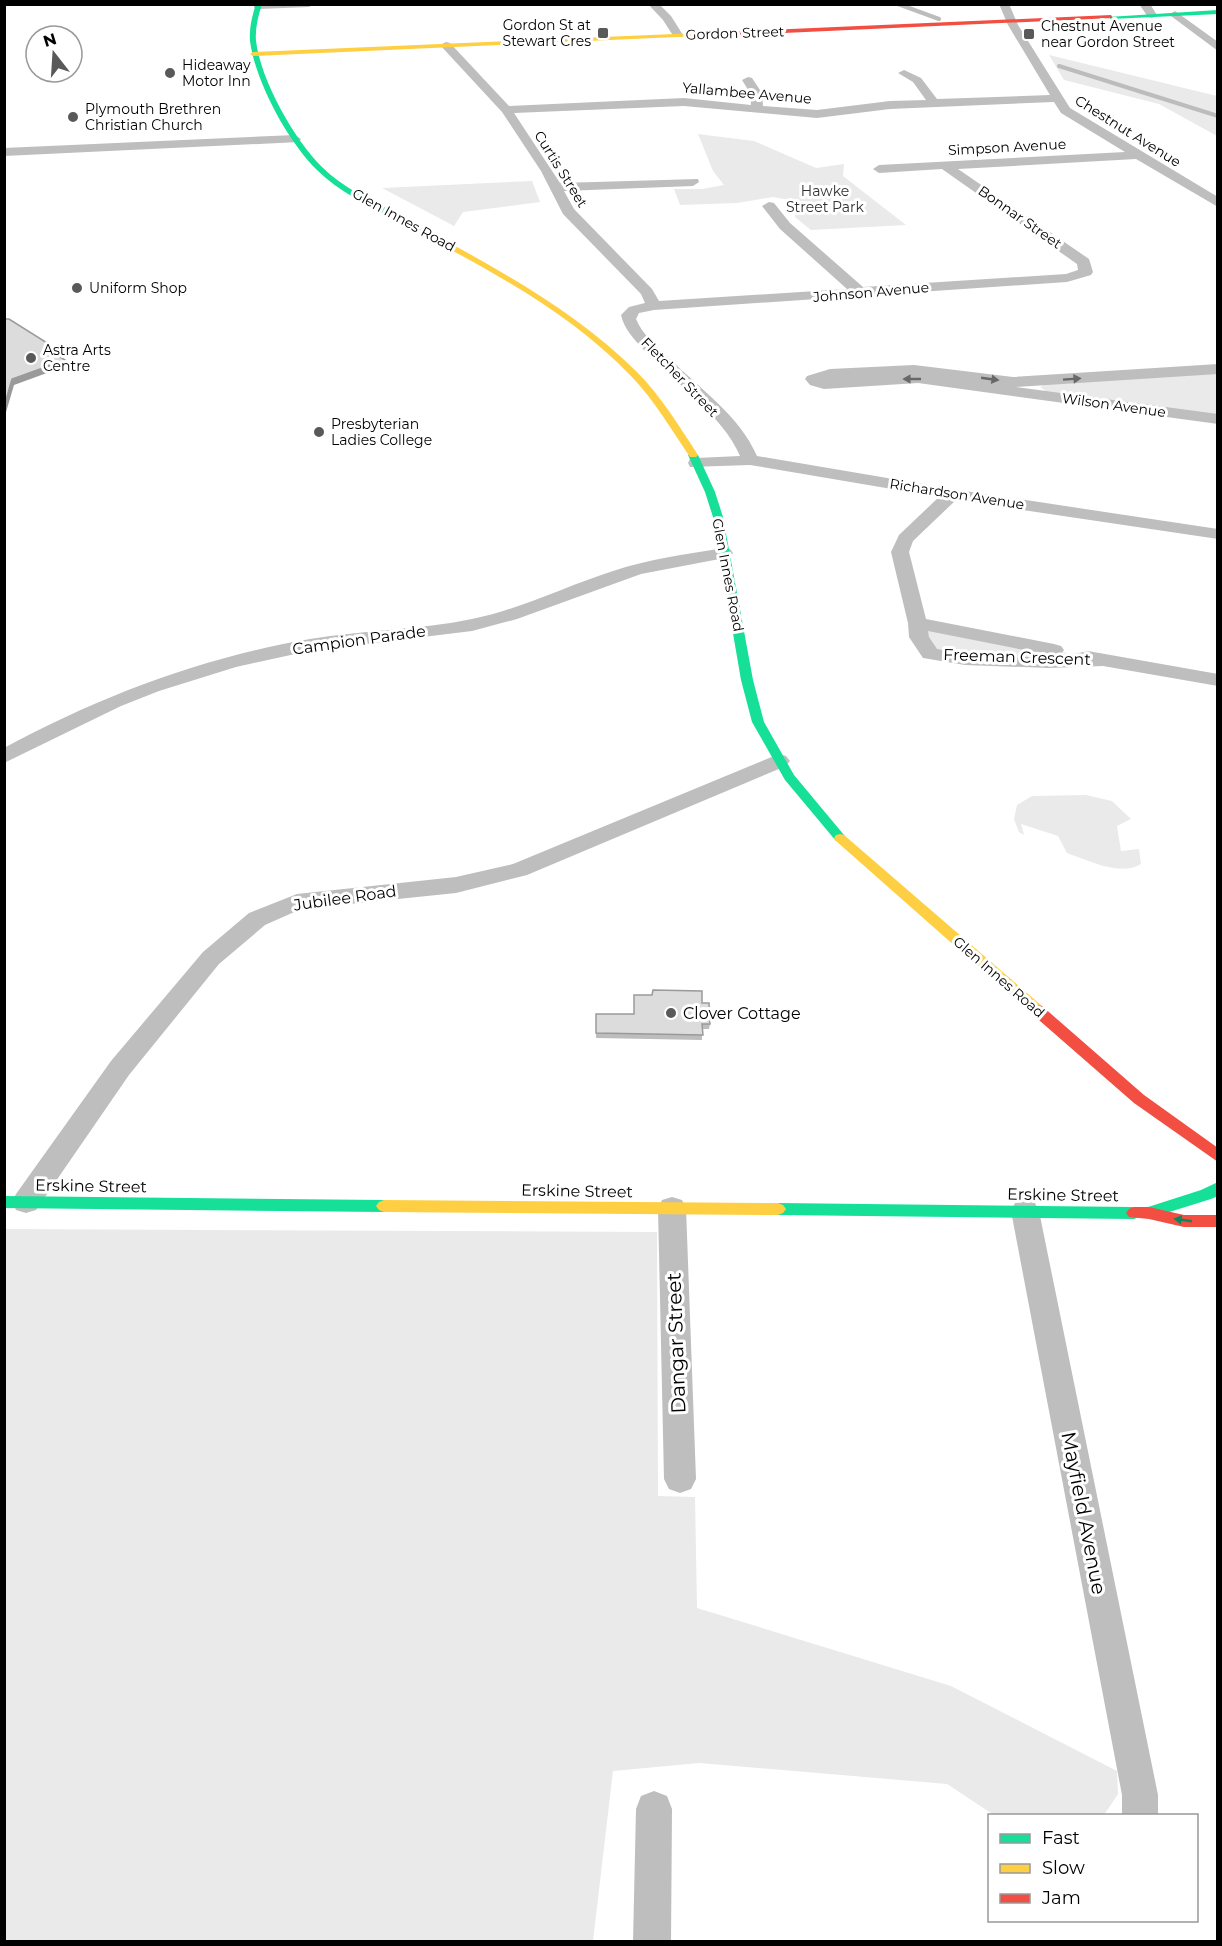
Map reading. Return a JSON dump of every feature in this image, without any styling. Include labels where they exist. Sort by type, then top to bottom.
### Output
[{"type":"main road","name":"Glen Innes Road","points":[[259,5],[252,27],[253,54],[295,139],[320,169],[338,183],[534,292],[599,341],[636,376],[661,406],[696,462],[717,516],[747,682],[763,733],[779,761],[816,813],[841,839],[1139,1099],[1218,1156]]},
{"type":"main road","name":"Gordon Street","points":[[253,54],[1012,21],[1148,10],[1175,14],[1218,12]]},
{"type":"main road","name":"Erskine Street","points":[[1149,1212],[1206,1195],[1218,1188]]},
{"type":"main road","name":"Erskine Street","points":[[15,1202],[1149,1212],[1184,1221],[1218,1221]]},
{"type":"street","points":[[259,5],[309,4]]},
{"type":"street","points":[[653,4],[668,18],[678,35]]},
{"type":"street","name":"Chestnut Avenue","points":[[1004,4],[1056,98],[1065,110],[1218,204]]},
{"type":"street","points":[[1175,14],[1218,48]]},
{"type":"street","name":"Curtis Street","points":[[446,45],[506,110],[547,171],[561,202],[568,211],[647,292],[654,306]]},
{"type":"street","points":[[904,73],[917,80],[934,103]]},
{"type":"street","points":[[748,80],[756,93],[758,110]]},
{"type":"street","name":"Yallambee Avenue","points":[[506,110],[684,102],[817,114],[934,103],[1056,98]]},
{"type":"street","points":[[4,152],[295,139]]},
{"type":"street","name":"Simpson Avenue","points":[[879,170],[1136,154]]},
{"type":"street","name":"Bonnar Street","points":[[946,166],[1084,262],[1086,273]]},
{"type":"street","points":[[556,188],[693,182]]},
{"type":"street","points":[[1186,184],[1207,182]]},
{"type":"street","points":[[769,206],[785,226],[861,293]]},
{"type":"street","name":"Johnson Avenue","points":[[654,306],[1067,278],[1086,273]]},
{"type":"street","name":"Fletcher Street","points":[[654,306],[630,312],[628,319],[654,354],[724,422],[745,447],[750,460]]},
{"type":"street","name":"Wilson Avenue","points":[[1012,386],[1218,369]]},
{"type":"street","name":"Wilson Avenue","points":[[877,375],[918,378],[947,377],[1218,419]]},
{"type":"street","name":"Richardson Avenue","points":[[696,462],[750,460],[951,494],[1218,534]]},
{"type":"street","name":"Freeman Crescent","points":[[951,494],[905,539],[900,552],[918,622],[919,637],[930,654],[947,658],[1049,662],[1102,660]]},
{"type":"street","name":"Campion Parade","points":[[4,757],[42,735],[115,700],[191,672],[231,661],[310,645],[493,620],[622,574],[652,566],[724,554]]},
{"type":"street","name":"Freeman Crescent","points":[[918,622],[1102,660],[1218,680]]},
{"type":"street","name":"Jubilee Road","points":[[15,1202],[120,1068],[211,958],[257,919],[297,902],[456,885],[519,870],[779,761]]},
{"type":"street","name":"Dangar Street","points":[[672,1208],[680,1479]]},
{"type":"street","name":"Mayfield Avenue","points":[[1025,1211],[1140,1795],[1140,1814]]},
{"type":"street","points":[[652,1941],[654,1809]]},
{"type":"green space","points":[[1049,55],[1217,96],[1217,136],[1159,104],[1064,80]]},
{"type":"green space","name":"Hawke Street Park","points":[[698,134],[754,141],[816,168],[844,164],[843,176],[906,225],[811,230],[795,217],[796,201],[773,197],[737,203],[680,205],[674,189],[702,189],[724,185],[713,171]]},
{"type":"green space","points":[[532,181],[540,202],[463,212],[454,226],[382,188]]},
{"type":"green space","points":[[1217,372],[1217,416],[1047,392],[1040,387],[1046,384]]},
{"type":"green space","points":[[918,623],[1102,660],[1077,662],[930,654]]},
{"type":"green space","points":[[1086,795],[1112,801],[1131,819],[1117,826],[1121,851],[1139,849],[1141,864],[1124,869],[1104,866],[1067,853],[1058,836],[1021,824],[1024,835],[1019,832],[1014,819],[1017,805],[1032,796]]},
{"type":"green space","points":[[5,1229],[657,1232],[658,1496],[695,1497],[697,1608],[951,1686],[1117,1771],[1118,1794],[1105,1814],[992,1814],[947,1784],[699,1763],[613,1771],[593,1941],[5,1941]]},
{"type":"building","name":"Astra Arts Centre","points":[[4,319],[9,319],[60,351],[54,353],[65,360],[12,379],[4,407]]},
{"type":"building","name":"Clover Cottage","points":[[653,990],[702,991],[702,1003],[709,1003],[710,1024],[702,1024],[703,1035],[596,1033],[596,1014],[634,1014],[634,995],[652,995]]},
{"type":"waterway","points":[[898,4],[939,19]]},
{"type":"waterway","points":[[1059,66],[1218,116]]},
{"type":"traffic: fast","points":[[259,4],[253,31],[255,54],[269,89],[289,127],[310,158],[328,176],[394,216]]},
{"type":"traffic: fast","points":[[1111,17],[1218,12]]},
{"type":"traffic: fast","points":[[693,455],[710,492],[718,517],[747,680],[758,722],[789,777],[840,838]]},
{"type":"traffic: fast","points":[[1150,1212],[1206,1195],[1218,1188]]},
{"type":"traffic: fast","points":[[4,1202],[384,1206]]},
{"type":"traffic: fast","points":[[778,1209],[1134,1213]]},
{"type":"traffic: slow","points":[[253,54],[698,35]]},
{"type":"traffic: slow","points":[[394,216],[523,288],[562,313],[600,342],[634,374],[665,412],[693,455]]},
{"type":"traffic: slow","points":[[840,838],[1037,1010]]},
{"type":"traffic: slow","points":[[384,1206],[778,1209]]},
{"type":"traffic: jam","points":[[698,35],[1111,17]]},
{"type":"traffic: jam","points":[[1037,1010],[1139,1099],[1218,1156]]},
{"type":"traffic: jam","points":[[1134,1213],[1149,1213],[1184,1221],[1218,1221]]},
{"type":"place","name":"Gordon St at Stewart Cres","points":[[603,33]]},
{"type":"place","name":"Chestnut Avenue near Gordon Street","points":[[1029,34]]},
{"type":"place","name":"Hideaway Motor Inn","points":[[170,73]]},
{"type":"place","name":"Plymouth Brethren Christian Church","points":[[73,117]]},
{"type":"place","name":"Uniform Shop","points":[[77,288]]},
{"type":"place","name":"Astra Arts Centre","points":[[31,358]]},
{"type":"place","name":"Presbyterian Ladies College","points":[[319,432]]},
{"type":"place","name":"Clover Cottage","points":[[671,1013]]}]
